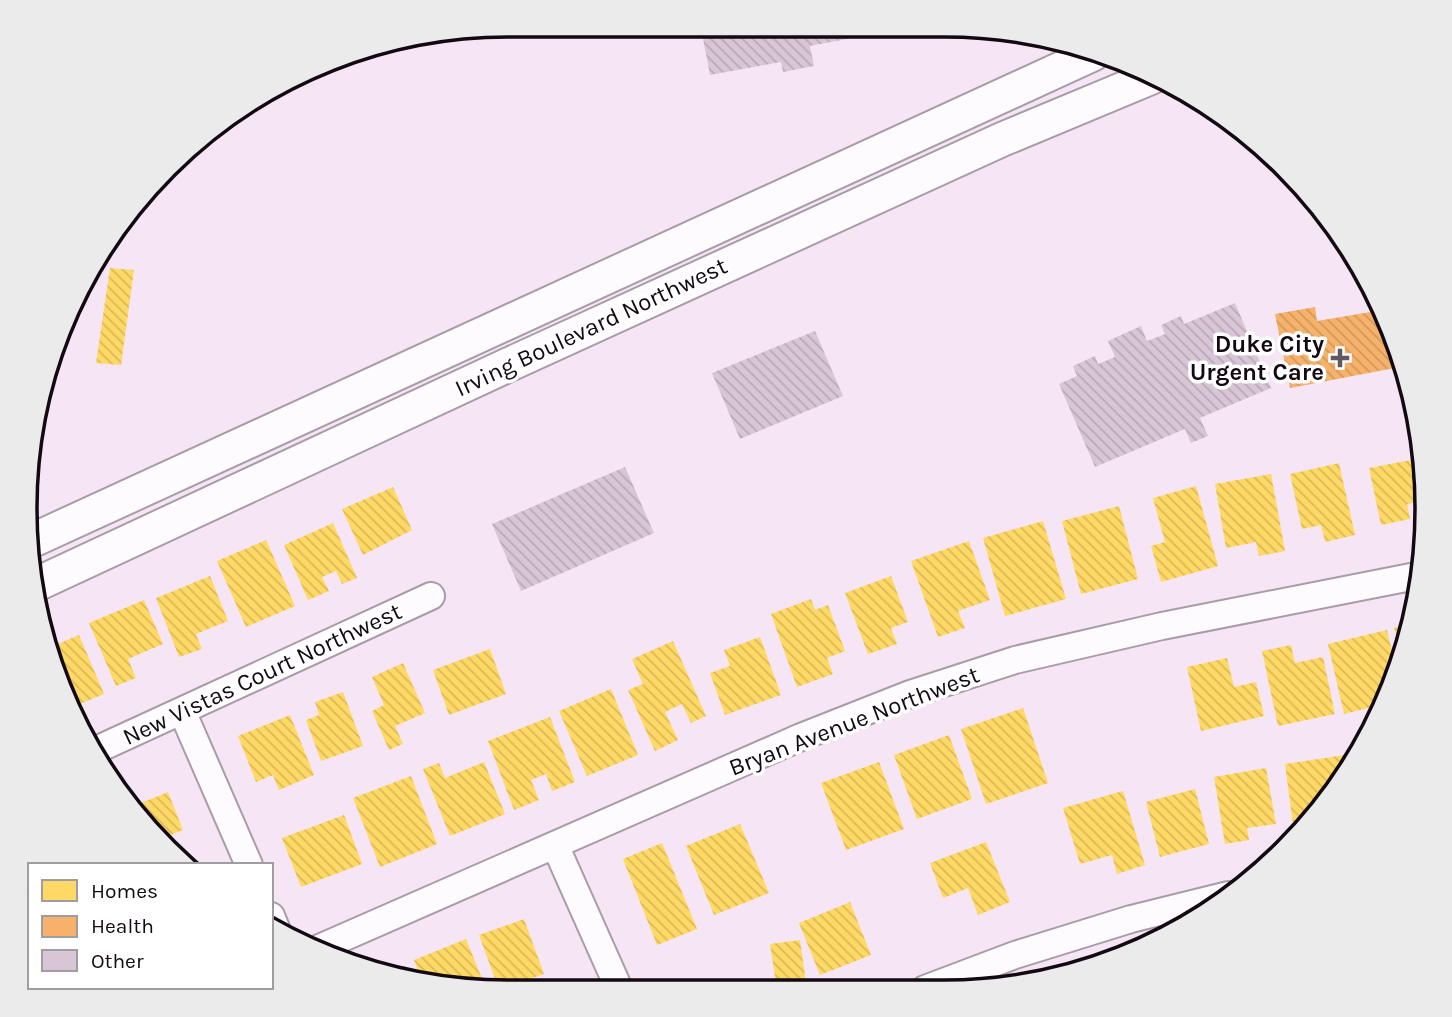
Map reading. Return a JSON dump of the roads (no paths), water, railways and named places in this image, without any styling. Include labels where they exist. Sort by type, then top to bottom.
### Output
[{"type":"street","name":"Irving Boulevard Northwest","points":[[38,538],[1083,58]]},
{"type":"street","name":"Irving Boulevard Northwest","points":[[43,581],[496,370],[991,144],[1143,81]]},
{"type":"street","name":"Bryan Avenue Northwest","points":[[328,944],[813,732],[910,694],[1015,660],[1163,626],[1410,577]]},
{"type":"street","name":"New Vistas Court Northwest","points":[[102,747],[431,596]]},
{"type":"street","points":[[182,711],[248,863]]},
{"type":"street","points":[[555,845],[615,980]]},
{"type":"street","points":[[949,980],[1015,955],[1131,919],[1207,900]]},
{"type":"place","name":"Duke City Urgent Care","points":[[1340,358]]}]
